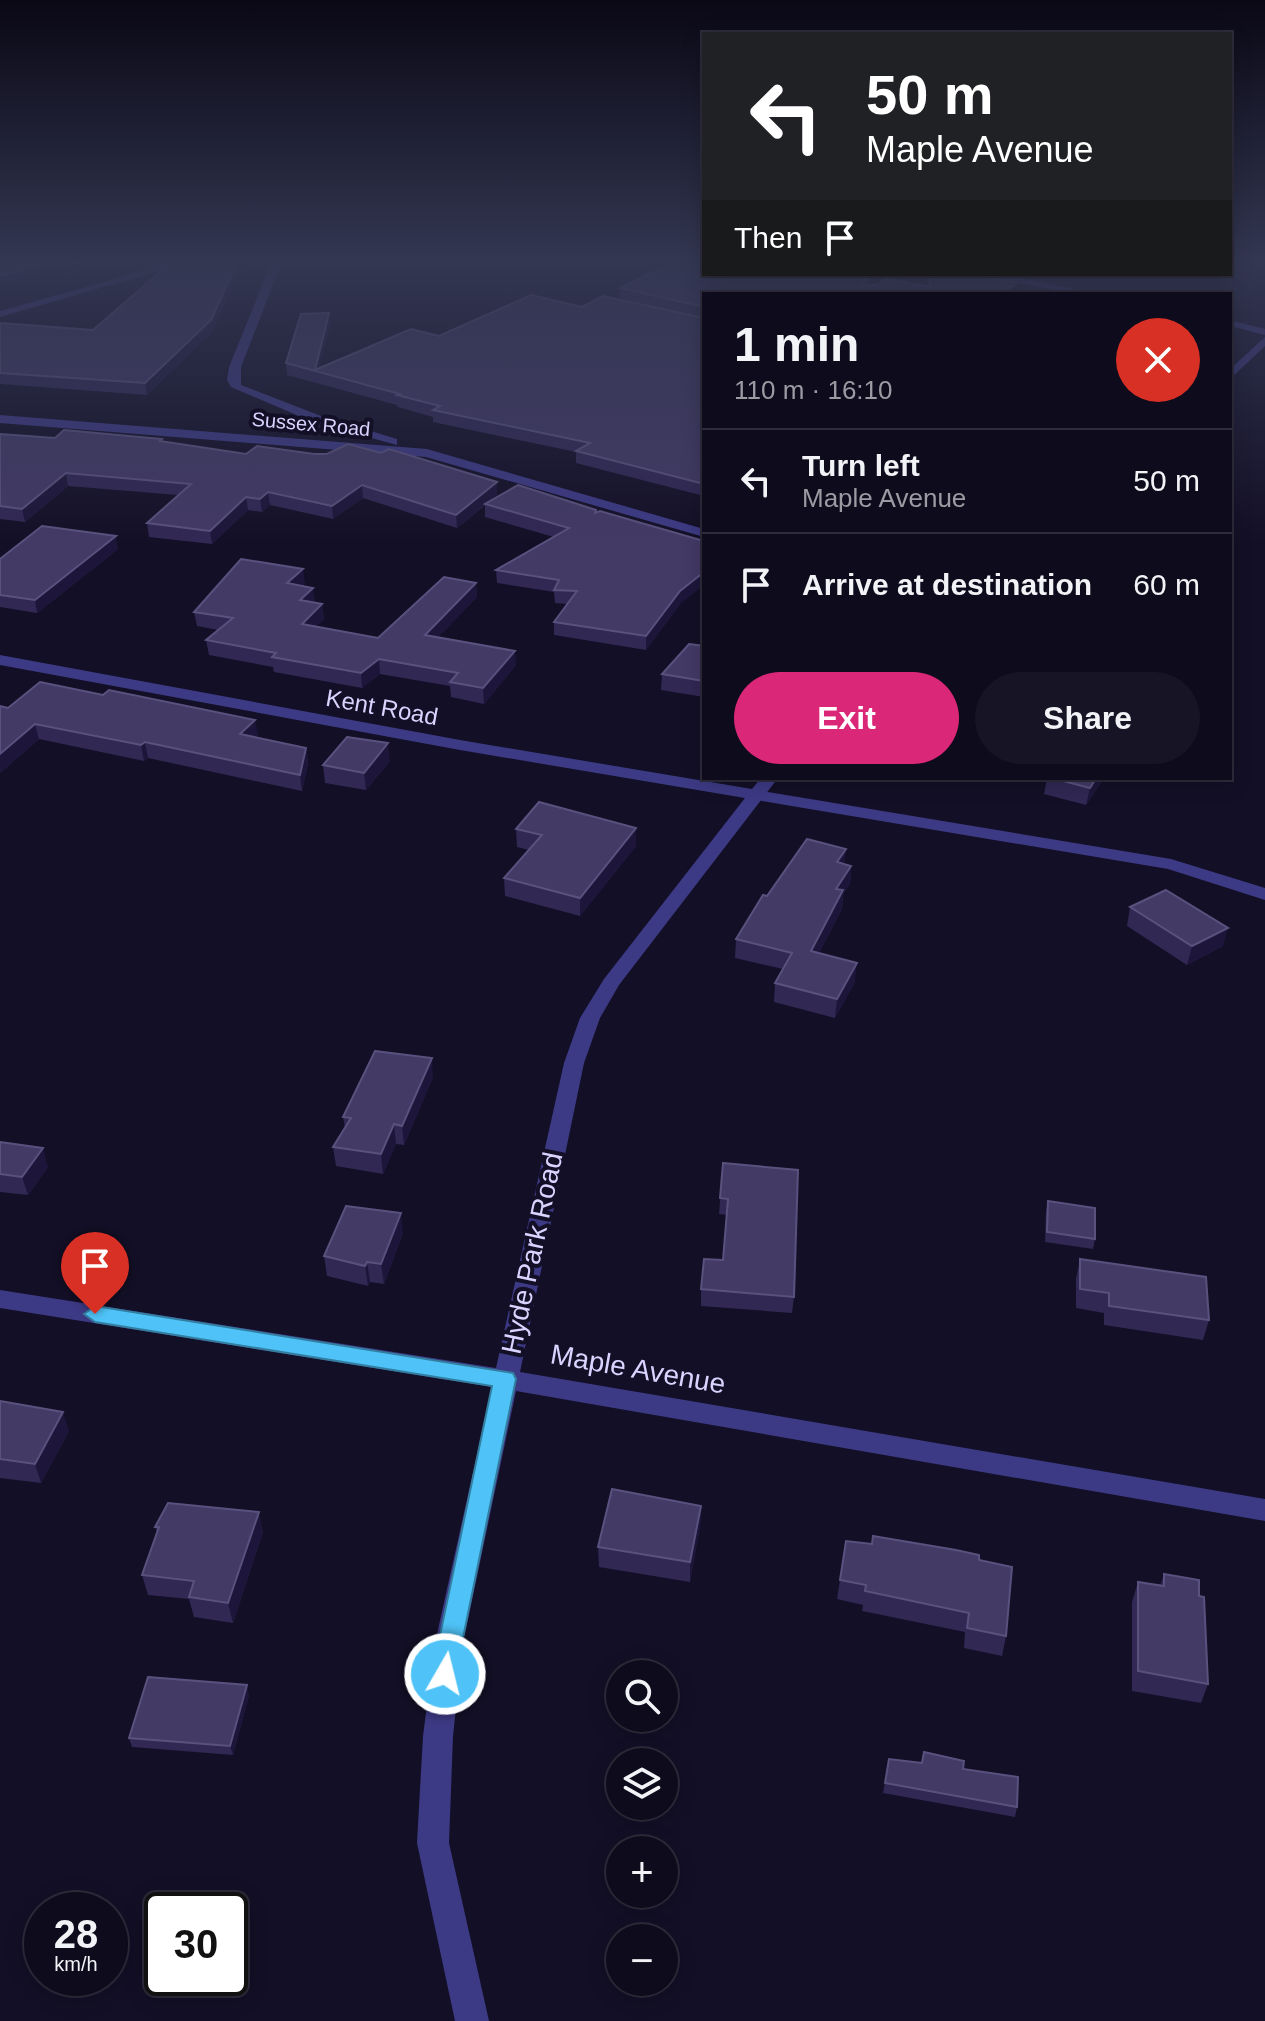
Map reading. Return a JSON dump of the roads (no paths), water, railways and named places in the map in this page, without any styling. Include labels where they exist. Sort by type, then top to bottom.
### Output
[{"type":"street","points":[[240,355],[233,380],[237,387],[302,414],[427,453]]},
{"type":"street","points":[[1232,374],[1250,355]]},
{"type":"street","name":"Sussex Road","points":[[0,419],[427,453],[702,532]]},
{"type":"street","name":"Kent Road","points":[[0,660],[460,745],[1171,864],[1265,894]]},
{"type":"street","name":"Hyde Park Road","points":[[472,2021],[433,1843],[438,1736],[449,1643],[574,1063],[590,1018],[656,922],[768,780]]},
{"type":"street","name":"Maple Avenue","points":[[0,1299],[505,1379],[1265,1510]]}]
